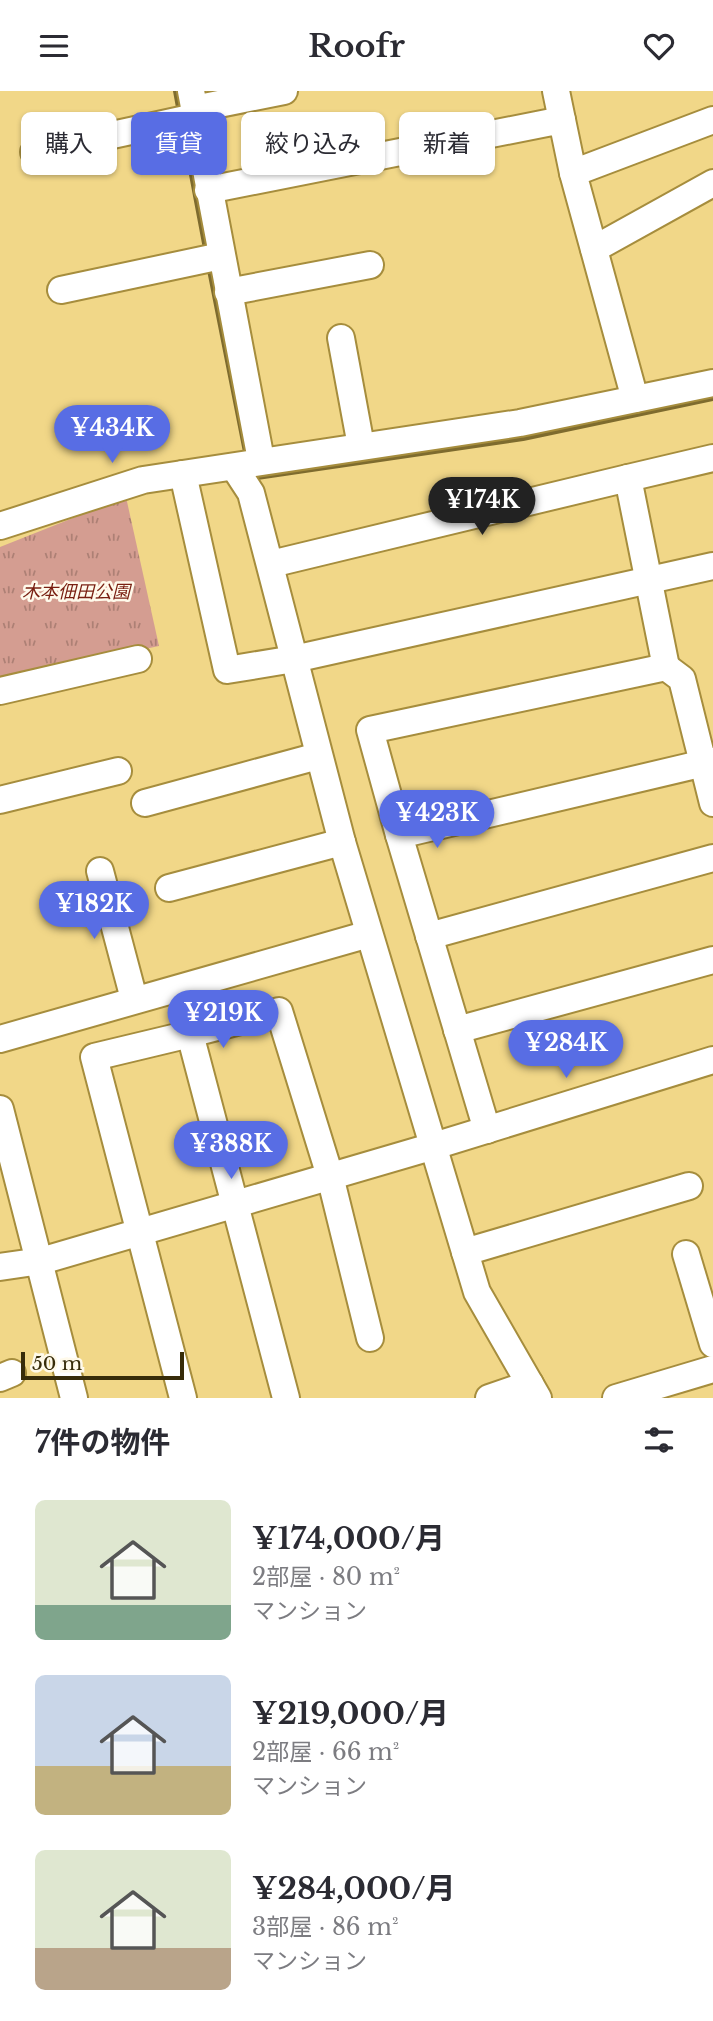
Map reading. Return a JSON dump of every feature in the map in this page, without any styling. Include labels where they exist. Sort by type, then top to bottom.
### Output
[{"type":"street","points":[[187,112],[284,91]]},
{"type":"street","points":[[556,91],[573,173],[635,399]]},
{"type":"street","points":[[208,190],[562,120]]},
{"type":"street","points":[[573,173],[713,120]]},
{"type":"street","points":[[204,175],[208,190],[208,259],[228,292],[251,493],[318,756],[477,1292],[534,1391],[489,1398]]},
{"type":"street","points":[[594,249],[713,183]]},
{"type":"street","points":[[61,290],[208,259]]},
{"type":"street","points":[[228,292],[370,265]]},
{"type":"street","points":[[341,338],[361,446]]},
{"type":"street","points":[[0,526],[143,480],[520,423],[713,383]]},
{"type":"street","points":[[271,564],[713,459]]},
{"type":"street","points":[[183,474],[227,670],[295,659],[713,566]]},
{"type":"street","points":[[628,478],[666,667],[682,679],[707,763],[713,803]]},
{"type":"street","points":[[0,691],[138,660]]},
{"type":"street","points":[[487,1130],[370,730],[666,667]]},
{"type":"street","points":[[145,803],[318,756]]},
{"type":"street","points":[[399,835],[707,763]]},
{"type":"street","points":[[0,800],[118,771]]},
{"type":"street","points":[[169,888],[342,842]]},
{"type":"street","points":[[429,936],[713,857]]},
{"type":"street","points":[[100,871],[134,999]]},
{"type":"street","points":[[0,1039],[369,934]]},
{"type":"street","points":[[457,1030],[713,960]]},
{"type":"street","points":[[183,1398],[94,1057],[279,1011],[330,1176],[370,1338]]},
{"type":"street","points":[[190,1034],[286,1398]]},
{"type":"street","points":[[0,1267],[41,1261],[138,1233],[713,1060]]},
{"type":"street","points":[[0,1109],[74,1398]]},
{"type":"street","points":[[465,1252],[689,1186]]},
{"type":"street","points":[[686,1254],[713,1344]]},
{"type":"street","points":[[617,1398],[713,1369]]},
{"type":"green space","name":"木本佃田公園","points":[[126,497],[159,646],[0,680],[0,547]]},
{"type":"waterway","points":[[176,91],[180,112]]},
{"type":"waterway","points":[[192,175],[207,254]]},
{"type":"waterway","points":[[209,265],[247,457]]},
{"type":"waterway","points":[[253,469],[257,477],[523,438],[713,398]]}]
